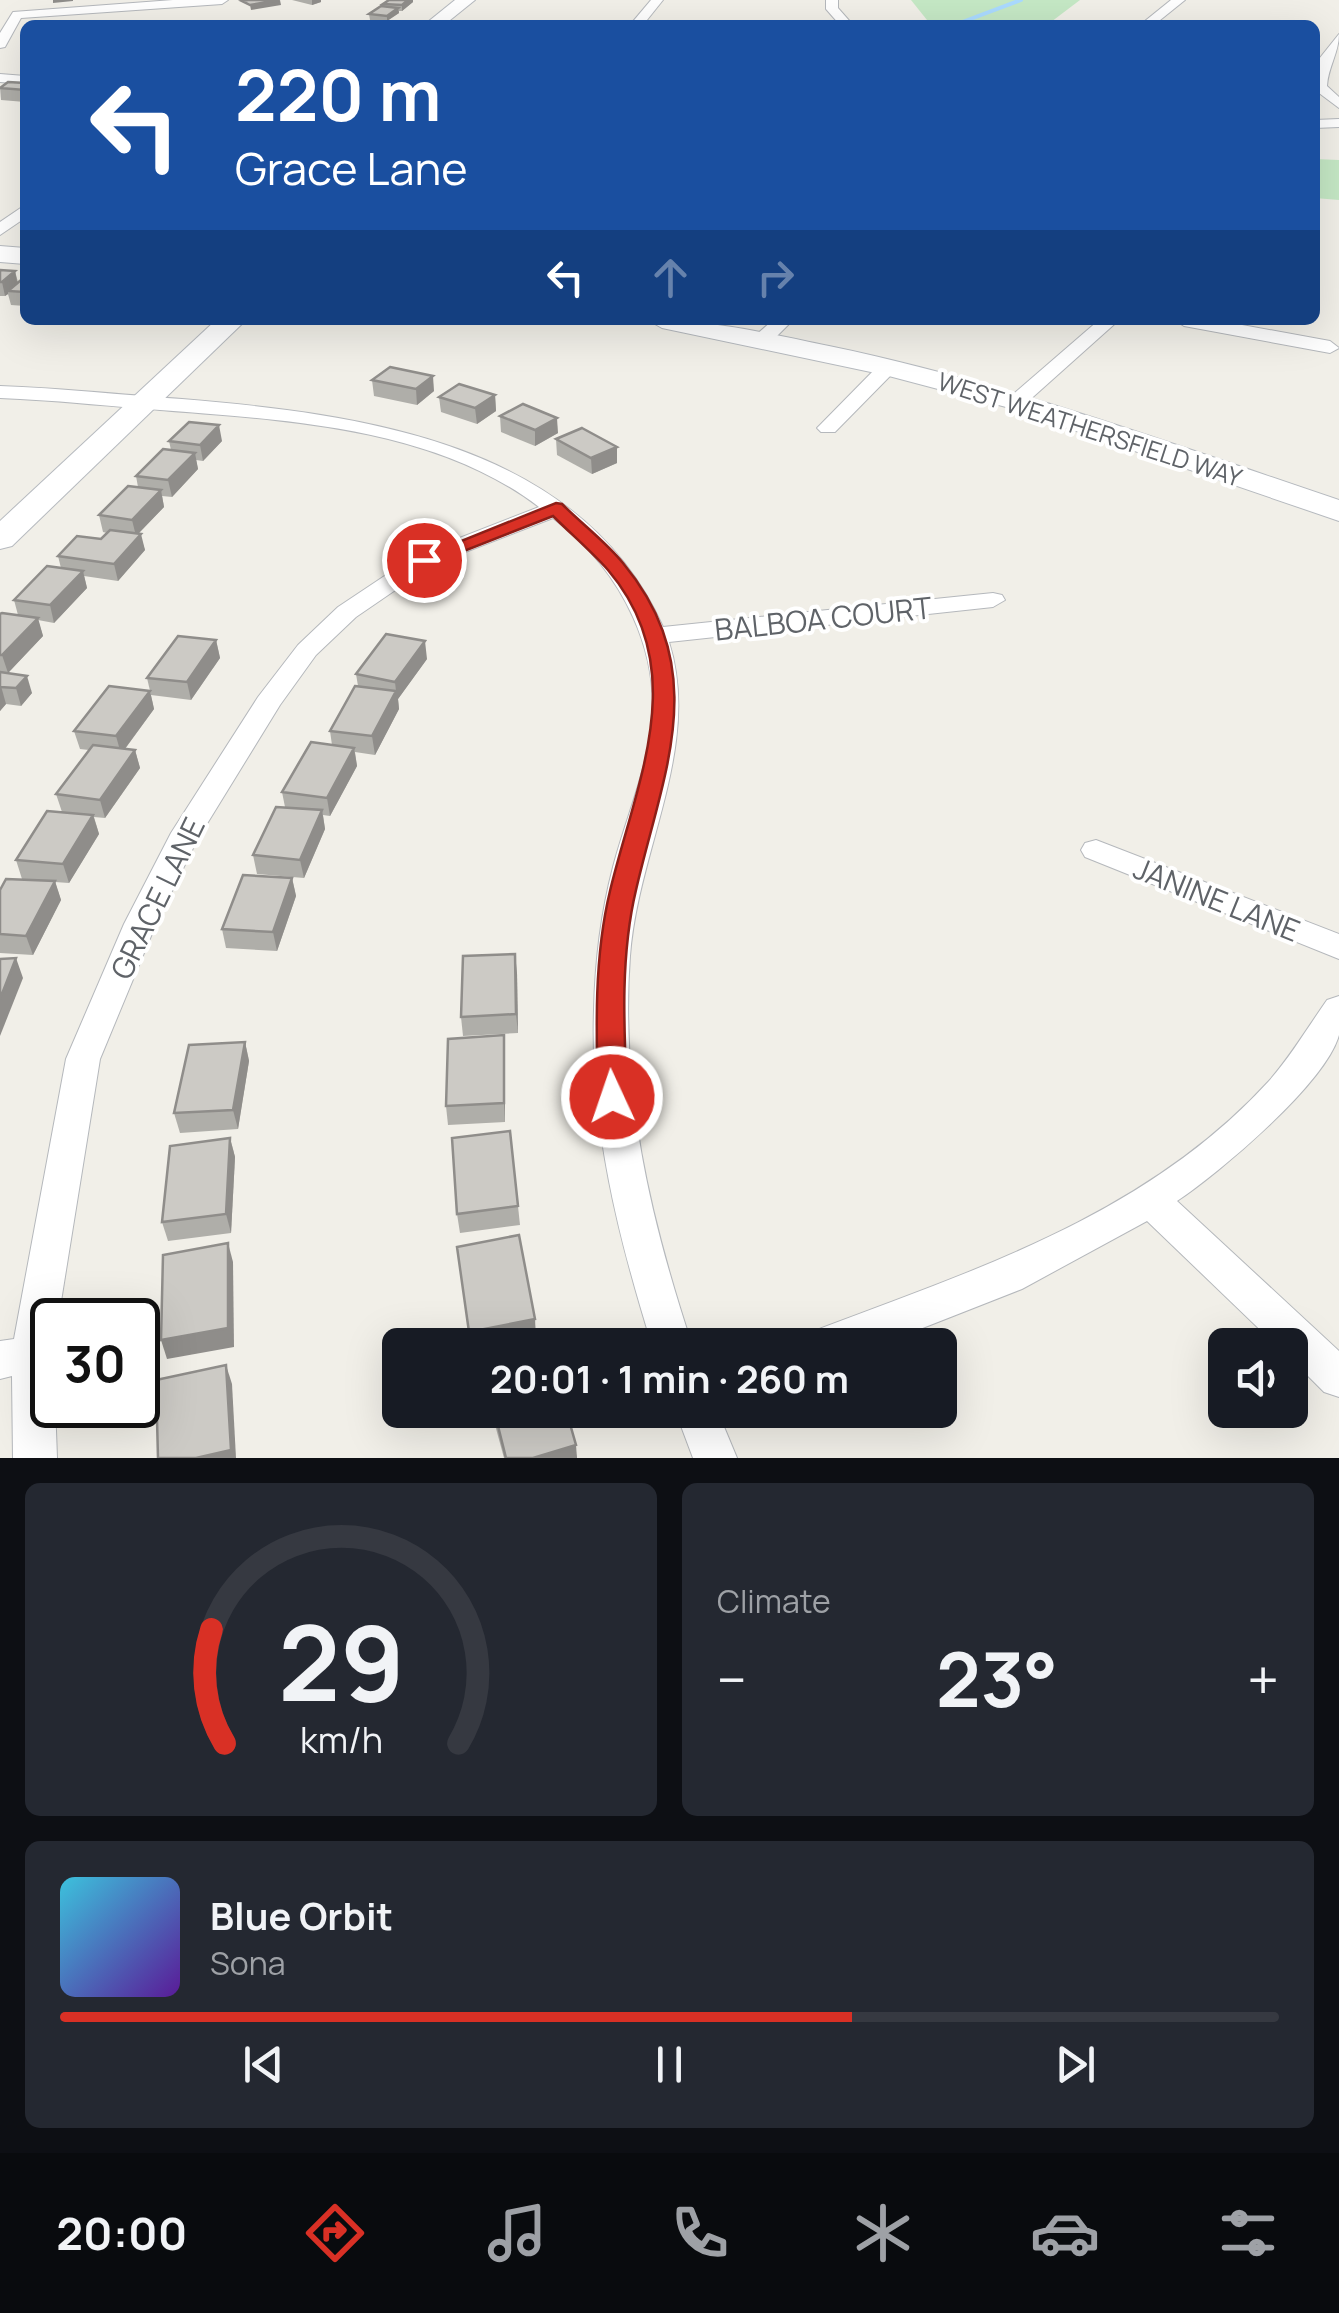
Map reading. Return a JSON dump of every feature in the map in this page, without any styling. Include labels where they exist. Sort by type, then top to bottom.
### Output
[{"type":"street","points":[[0,44],[17,15],[14,0]]},
{"type":"street","points":[[17,15],[207,9],[222,0]]},
{"type":"street","points":[[440,20],[466,0]]},
{"type":"street","points":[[640,20],[657,0]]},
{"type":"street","points":[[1153,20],[1180,0]]},
{"type":"street","points":[[1339,38],[1322,64],[1320,87],[1339,104]]},
{"type":"street","points":[[0,230],[20,214]]},
{"type":"street","points":[[0,540],[227,325]]},
{"type":"street","name":"WEST WEATHERSFIELD WAY","points":[[718,325],[774,330],[888,368],[1018,401],[1339,511]]},
{"type":"street","points":[[1018,401],[1104,325]]},
{"type":"street","points":[[1210,325],[1330,348]]},
{"type":"street","points":[[828,428],[888,368]]},
{"type":"street","points":[[0,392],[286,415],[369,429],[468,460],[524,488],[556,508],[616,566],[654,636],[666,686],[658,768],[622,894],[613,960],[610,1068],[625,1185],[667,1328]]},
{"type":"street","name":"GRACE LANE","points":[[35,1458],[16,1357],[83,1058],[140,924],[202,806],[307,650],[347,612],[424,560],[556,508]]},
{"type":"street","name":"BALBOA COURT","points":[[654,636],[992,600]]},
{"type":"street","name":"JANINE LANE","points":[[1096,850],[1339,948]]},
{"type":"street","points":[[873,1328],[984,1289],[1046,1261],[1151,1201],[1218,1151],[1278,1094],[1339,1009]]},
{"type":"street","points":[[1151,1201],[1339,1378]]},
{"type":"street","points":[[704,1428],[716,1458]]},
{"type":"green space","points":[[911,0],[1080,0],[1054,20],[927,20]]},
{"type":"green space","points":[[1320,159],[1339,160],[1339,200],[1320,198]]},
{"type":"building","points":[[279,0],[250,5],[242,1]]},
{"type":"building","points":[[389,0],[408,0],[402,5],[383,4]]},
{"type":"building","points":[[381,6],[398,8],[387,16],[369,14]]},
{"type":"building","points":[[8,82],[20,83],[20,90],[0,88]]},
{"type":"building","points":[[0,270],[15,271],[0,282]]},
{"type":"building","points":[[20,281],[20,292],[8,291]]},
{"type":"building","points":[[390,367],[433,376],[416,389],[372,380]]},
{"type":"building","points":[[459,384],[495,395],[475,408],[439,397]]},
{"type":"building","points":[[523,404],[557,418],[535,430],[500,416]]},
{"type":"building","points":[[189,422],[219,425],[200,445],[169,441]]},
{"type":"building","points":[[582,428],[617,447],[591,458],[556,439]]},
{"type":"building","points":[[163,449],[195,453],[168,480],[136,476]]},
{"type":"building","points":[[128,486],[161,490],[132,520],[99,515]]},
{"type":"building","points":[[110,530],[141,534],[114,564],[58,556],[77,536],[101,539]]},
{"type":"building","points":[[47,566],[83,571],[50,605],[14,600]]},
{"type":"building","points":[[0,614],[38,618],[0,655]]},
{"type":"building","points":[[386,634],[425,641],[395,682],[356,674]]},
{"type":"building","points":[[178,636],[216,640],[187,682],[147,678]]},
{"type":"building","points":[[0,672],[27,676],[16,688],[0,687]]},
{"type":"building","points":[[109,686],[150,691],[116,736],[74,731]]},
{"type":"building","points":[[355,686],[396,691],[372,736],[330,731]]},
{"type":"building","points":[[311,742],[354,748],[327,798],[282,792]]},
{"type":"building","points":[[93,745],[135,750],[100,800],[56,794]]},
{"type":"building","points":[[276,807],[322,810],[300,860],[253,855]]},
{"type":"building","points":[[47,811],[93,815],[63,864],[16,860]]},
{"type":"building","points":[[243,875],[292,878],[273,932],[222,929]]},
{"type":"building","points":[[6,879],[55,881],[26,936],[0,934],[0,890]]},
{"type":"building","points":[[515,954],[516,1014],[461,1017],[463,956]]},
{"type":"building","points":[[16,958],[0,999],[0,959]]},
{"type":"building","points":[[504,1035],[504,1103],[446,1106],[448,1039]]},
{"type":"building","points":[[245,1042],[233,1110],[174,1113],[189,1045]]},
{"type":"building","points":[[510,1131],[518,1206],[457,1214],[452,1138]]},
{"type":"building","points":[[230,1138],[226,1214],[162,1222],[170,1146]]},
{"type":"building","points":[[519,1235],[535,1319],[468,1328],[457,1247]]},
{"type":"building","points":[[228,1243],[228,1328],[161,1340],[163,1255]]},
{"type":"building","points":[[226,1365],[231,1450],[196,1458],[158,1458],[160,1379]]},
{"type":"building","points":[[498,1428],[571,1428],[576,1445],[533,1458],[506,1458]]},
{"type":"waterway","points":[[968,20],[1021,0]]},
{"type":"route","points":[[424,560],[556,508],[616,566],[654,636],[666,686],[665,715],[658,768],[630,855],[622,894],[610,1012],[612,1097]]}]
